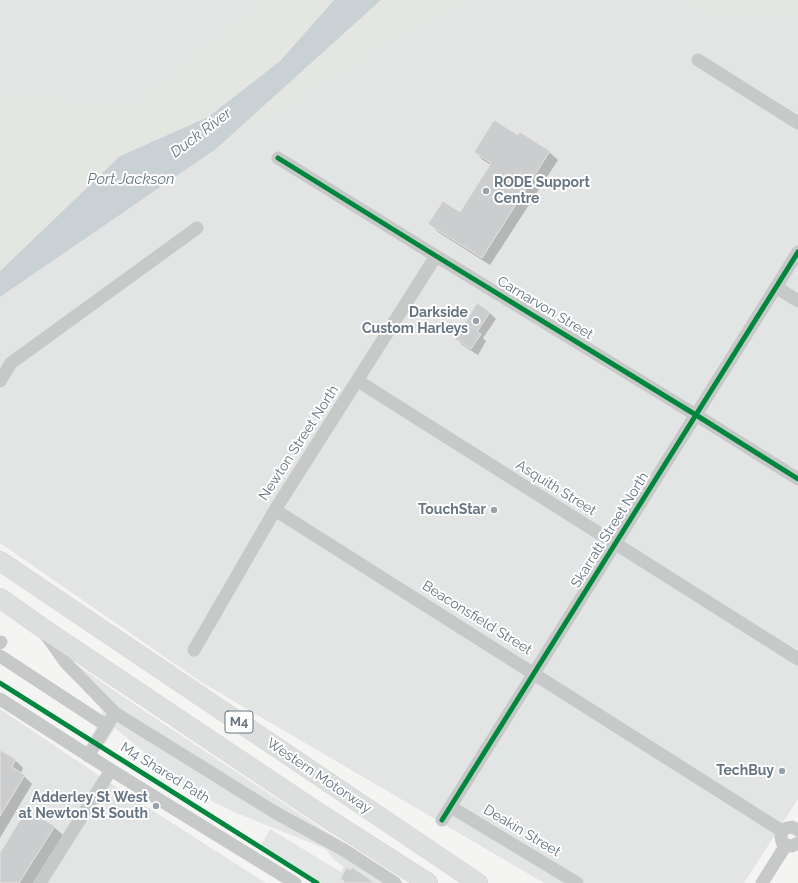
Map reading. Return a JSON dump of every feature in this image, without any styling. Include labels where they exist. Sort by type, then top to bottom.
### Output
[{"type":"highway","name":"Western Motorway","points":[[0,561],[478,883]]},
{"type":"highway","name":"M4","points":[[0,598],[309,806],[428,883]]},
{"type":"street","points":[[698,60],[798,123]]},
{"type":"street","name":"Carnarvon Street","points":[[278,158],[696,414],[798,479]]},
{"type":"street","points":[[0,381],[11,362],[197,228]]},
{"type":"street","name":"Skarratt Street North","points":[[442,820],[798,252]]},
{"type":"street","name":"Newton Street North","points":[[194,650],[275,510],[436,256]]},
{"type":"street","points":[[776,287],[798,301]]},
{"type":"street","name":"Asquith Street","points":[[358,381],[798,660]]},
{"type":"street","name":"Beaconsfield Street","points":[[275,510],[782,831]]},
{"type":"street","points":[[41,627],[66,663],[116,712],[276,813],[344,850],[395,883]]},
{"type":"street","points":[[0,656],[107,726]]},
{"type":"street","points":[[0,699],[88,756],[295,883]]},
{"type":"street","points":[[88,756],[116,712]]},
{"type":"street","points":[[40,883],[111,770]]},
{"type":"street","name":"Deakin Street","points":[[451,807],[577,883]]},
{"type":"street","points":[[762,883],[792,844],[781,839],[782,831],[790,827],[798,829]]},
{"type":"shaded area","points":[[0,0],[265,0],[261,5],[128,108],[0,92]]},
{"type":"shaded area","points":[[265,0],[334,0],[280,61],[208,117],[120,156],[0,271],[0,92],[128,108],[261,5]]},
{"type":"shaded area","points":[[381,0],[479,0],[419,24],[216,149]]},
{"type":"shaded area","points":[[479,0],[667,0],[723,15],[798,12],[798,799],[744,883],[544,883],[201,682],[0,543],[0,297],[216,149],[419,24]]},
{"type":"shaded area","points":[[667,0],[798,0],[798,12],[723,15]]},
{"type":"shaded area","points":[[44,643],[404,883],[322,883],[261,845],[270,829],[341,872],[344,867],[333,859],[326,849],[234,812],[205,798],[172,775],[115,728],[105,744],[91,736],[103,718],[102,710]]},
{"type":"shaded area","points":[[0,709],[119,789],[266,883],[0,883]]},
{"type":"water","name":"Port Jackson","points":[[334,0],[381,0],[216,149],[0,297],[0,271],[120,156],[208,117],[280,61]]},
{"type":"building","points":[[494,120],[518,135],[520,132],[550,151],[482,258],[428,224],[443,201],[460,212],[491,163],[474,152]]},
{"type":"building","points":[[477,303],[490,312],[477,332],[481,334],[471,349],[455,339]]},
{"type":"building","points":[[0,750],[16,759],[12,767],[25,775],[0,816]]},
{"type":"building","points":[[26,810],[55,826],[19,883],[0,883],[0,853]]},
{"type":"building","points":[[347,867],[350,870],[352,867],[375,883],[343,883],[344,881],[340,879]]},
{"type":"cycle path","points":[[278,158],[798,479]]},
{"type":"cycle path","points":[[442,820],[798,252]]},
{"type":"cycle path","name":"M4 Shared Path","points":[[0,683],[317,883]]},
{"type":"place","name":"RODE Support Centre","points":[[486,191]]},
{"type":"place","name":"Darkside Custom Harleys","points":[[476,321]]},
{"type":"place","name":"TouchStar","points":[[494,510]]},
{"type":"place","name":"TechBuy","points":[[782,771]]},
{"type":"place","name":"Adderley St West at Newton St South","points":[[156,806]]},
{"type":"water label","name":"Duck River","points":[[201,133]]}]
